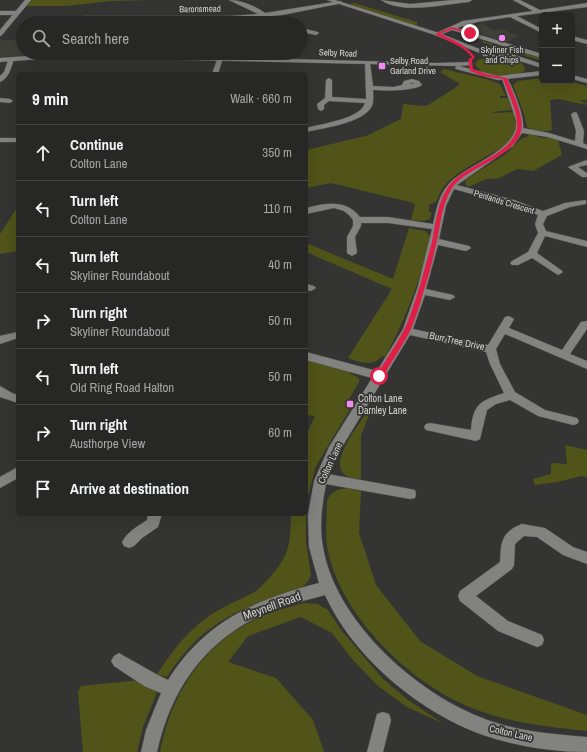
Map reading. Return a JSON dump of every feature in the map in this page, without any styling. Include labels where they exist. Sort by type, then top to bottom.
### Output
[{"type":"street","points":[[0,34],[28,0]]},
{"type":"street","points":[[232,0],[257,10],[264,15]]},
{"type":"street","points":[[330,0],[437,34],[480,52],[508,55],[539,65]]},
{"type":"street","points":[[384,0],[398,5],[410,6],[469,0]]},
{"type":"street","points":[[516,0],[538,11]]},
{"type":"street","name":"Baronsmead","points":[[255,16],[340,3]]},
{"type":"street","points":[[437,34],[458,25],[477,20],[587,5]]},
{"type":"street","points":[[0,13],[16,13]]},
{"type":"street","points":[[510,15],[539,30]]},
{"type":"street","points":[[458,25],[465,28],[470,34]]},
{"type":"street","points":[[452,28],[539,55]]},
{"type":"street","points":[[308,31],[316,33]]},
{"type":"street","points":[[575,39],[587,42]]},
{"type":"street","points":[[456,42],[474,57]]},
{"type":"street","points":[[470,67],[470,60],[474,57],[491,54]]},
{"type":"street","points":[[0,80],[7,72],[12,59]]},
{"type":"street","name":"Selby Road","points":[[0,60],[16,59]]},
{"type":"street","points":[[216,72],[219,60]]},
{"type":"street","name":"Selby Road","points":[[279,60],[470,67],[490,76],[505,78],[527,75]]},
{"type":"street","points":[[527,75],[530,72],[528,62]]},
{"type":"street","points":[[308,129],[357,116],[368,108],[369,88],[367,63]]},
{"type":"street","points":[[527,75],[539,73]]},
{"type":"street","points":[[575,74],[587,76]]},
{"type":"street","points":[[505,78],[519,116],[519,130],[549,135],[587,146]]},
{"type":"street","points":[[575,78],[587,81]]},
{"type":"street","points":[[328,99],[329,80]]},
{"type":"street","points":[[369,88],[393,89],[408,86]]},
{"type":"street","points":[[320,109],[320,104],[328,99],[369,101]]},
{"type":"street","points":[[0,100],[10,101]]},
{"type":"street","points":[[575,114],[580,131],[579,143]]},
{"type":"street","name":"Colton Lane","points":[[519,130],[515,138],[508,146],[469,171],[451,186],[441,206],[434,241],[421,291],[407,331],[332,454],[321,478],[315,502],[314,523],[316,555],[327,588],[355,634],[373,655],[410,686],[448,710],[480,725],[506,734],[565,744],[587,745]]},
{"type":"street","points":[[0,140],[16,139]]},
{"type":"street","points":[[584,175],[572,167],[587,162]]},
{"type":"street","name":"Penlands Crescent","points":[[451,186],[510,202],[543,214],[539,224],[542,233],[532,254]]},
{"type":"street","points":[[543,214],[568,205],[583,202]]},
{"type":"street","points":[[308,211],[332,205],[345,208],[358,220],[388,220],[436,227]]},
{"type":"street","points":[[352,253],[351,237],[357,226],[358,220]]},
{"type":"street","points":[[542,233],[587,244]]},
{"type":"street","points":[[434,241],[466,248]]},
{"type":"street","points":[[515,263],[532,254],[558,272]]},
{"type":"street","points":[[421,291],[450,297]]},
{"type":"street","points":[[492,349],[509,319]]},
{"type":"street","points":[[564,354],[585,324]]},
{"type":"street","points":[[504,329],[587,365]]},
{"type":"street","name":"Burr Tree Drive","points":[[407,331],[492,349],[491,354],[495,364],[511,395]]},
{"type":"street","points":[[0,340],[16,336]]},
{"type":"street","points":[[308,357],[379,376]]},
{"type":"street","points":[[0,390],[8,397],[16,399]]},
{"type":"street","points":[[430,427],[476,436],[477,414],[480,408],[486,404],[511,395],[542,413],[573,422]]},
{"type":"street","points":[[0,483],[16,473]]},
{"type":"street","points":[[321,478],[410,494]]},
{"type":"street","points":[[129,542],[137,534],[157,522]]},
{"type":"street","points":[[537,640],[503,626],[464,596],[507,565],[508,541],[522,530],[540,532],[568,551],[587,558]]},
{"type":"street","name":"Meynell Road","points":[[149,752],[159,716],[171,689],[196,654],[227,626],[262,608],[327,588]]},
{"type":"street","points":[[119,661],[150,680],[171,689]]},
{"type":"street","points":[[375,752],[383,720]]},
{"type":"shaded area","points":[[482,23],[495,31],[502,29],[518,36],[507,42],[474,32],[472,27]]},
{"type":"shaded area","points":[[0,38],[3,40],[16,40],[16,56],[0,57]]},
{"type":"green space","points":[[30,0],[151,0],[111,1],[66,6],[25,6]]},
{"type":"green space","points":[[354,3],[417,22],[417,25],[416,26],[349,4]]},
{"type":"green space","points":[[483,41],[499,46],[503,45],[539,56],[539,60],[481,42]]},
{"type":"green space","points":[[495,56],[520,62],[525,68],[524,71],[519,74],[505,76],[490,75],[484,73],[475,64],[478,60]]},
{"type":"green space","points":[[444,69],[486,79],[500,84],[506,96],[500,96],[500,98],[508,98],[513,110],[492,112],[514,112],[516,122],[515,131],[505,144],[498,150],[461,171],[447,183],[436,202],[429,205],[429,212],[432,212],[430,219],[422,221],[411,220],[415,205],[414,203],[331,183],[308,188],[308,150],[366,136],[401,119],[403,104],[428,105],[460,84],[440,72]]},
{"type":"green space","points":[[539,78],[539,84],[575,83],[587,86],[587,100],[581,100],[582,102],[587,103],[586,105],[559,99],[550,100],[552,130],[536,130],[527,127],[524,114],[513,85],[518,81]]},
{"type":"green space","points":[[529,134],[541,138],[552,138],[558,140],[562,155],[533,171],[517,169],[499,178],[487,179],[468,187],[466,185],[465,180],[506,154],[522,138],[527,137]]},
{"type":"green space","points":[[16,209],[16,251],[0,254],[0,234]]},
{"type":"green space","points":[[409,228],[425,231],[430,236],[422,268],[400,328],[385,357],[382,356],[378,360],[370,363],[348,358],[392,289],[308,253],[308,244],[393,279]]},
{"type":"green space","points":[[308,360],[349,370],[349,373],[359,378],[359,382],[345,406],[350,409],[316,466],[308,495],[308,431],[315,416],[308,415]]},
{"type":"green space","points":[[374,403],[361,435],[361,479],[347,476],[341,469],[341,459],[345,447],[360,421]]},
{"type":"green space","points":[[565,445],[587,450],[587,477],[581,476],[558,482],[535,485],[533,479],[551,474],[551,463],[567,464]]},
{"type":"green space","points":[[348,488],[361,491],[359,533],[376,585],[420,641],[477,676],[587,715],[587,731],[517,721],[477,710],[452,699],[428,684],[404,666],[382,645],[346,598],[334,572],[327,546],[327,500],[331,494],[336,491]]},
{"type":"green space","points":[[291,516],[306,516],[306,542],[311,575],[309,580],[301,589],[241,610],[225,619],[194,643],[180,658],[167,677],[157,674],[178,645],[197,625],[217,611],[256,591],[262,586],[278,568],[286,554],[290,540]]},
{"type":"green space","points":[[304,603],[317,604],[328,610],[341,630],[383,679],[408,700],[444,724],[407,707],[378,686],[352,659],[332,633],[301,617],[248,636],[228,662],[276,678],[313,720],[324,752],[160,752],[171,712],[180,693],[203,659],[234,632],[252,621],[271,613]]},
{"type":"green space","points":[[140,680],[157,692],[143,727],[137,752],[83,752],[78,692],[81,686]]},
{"type":"place","name":"Skyliner Fish and Chips","points":[[502,38]]},
{"type":"place","name":"Selby Road Garland Drive","points":[[382,66]]},
{"type":"place","name":"Colton Lane Darnley Lane","points":[[350,404]]},
{"type":"route","points":[[379,376],[407,331],[420,294],[434,241],[441,206],[451,186],[469,171],[503,150],[518,134],[520,125],[519,116],[505,78],[495,78],[471,70],[469,64],[470,60],[474,57],[456,42],[437,34],[452,28],[470,33]]}]
